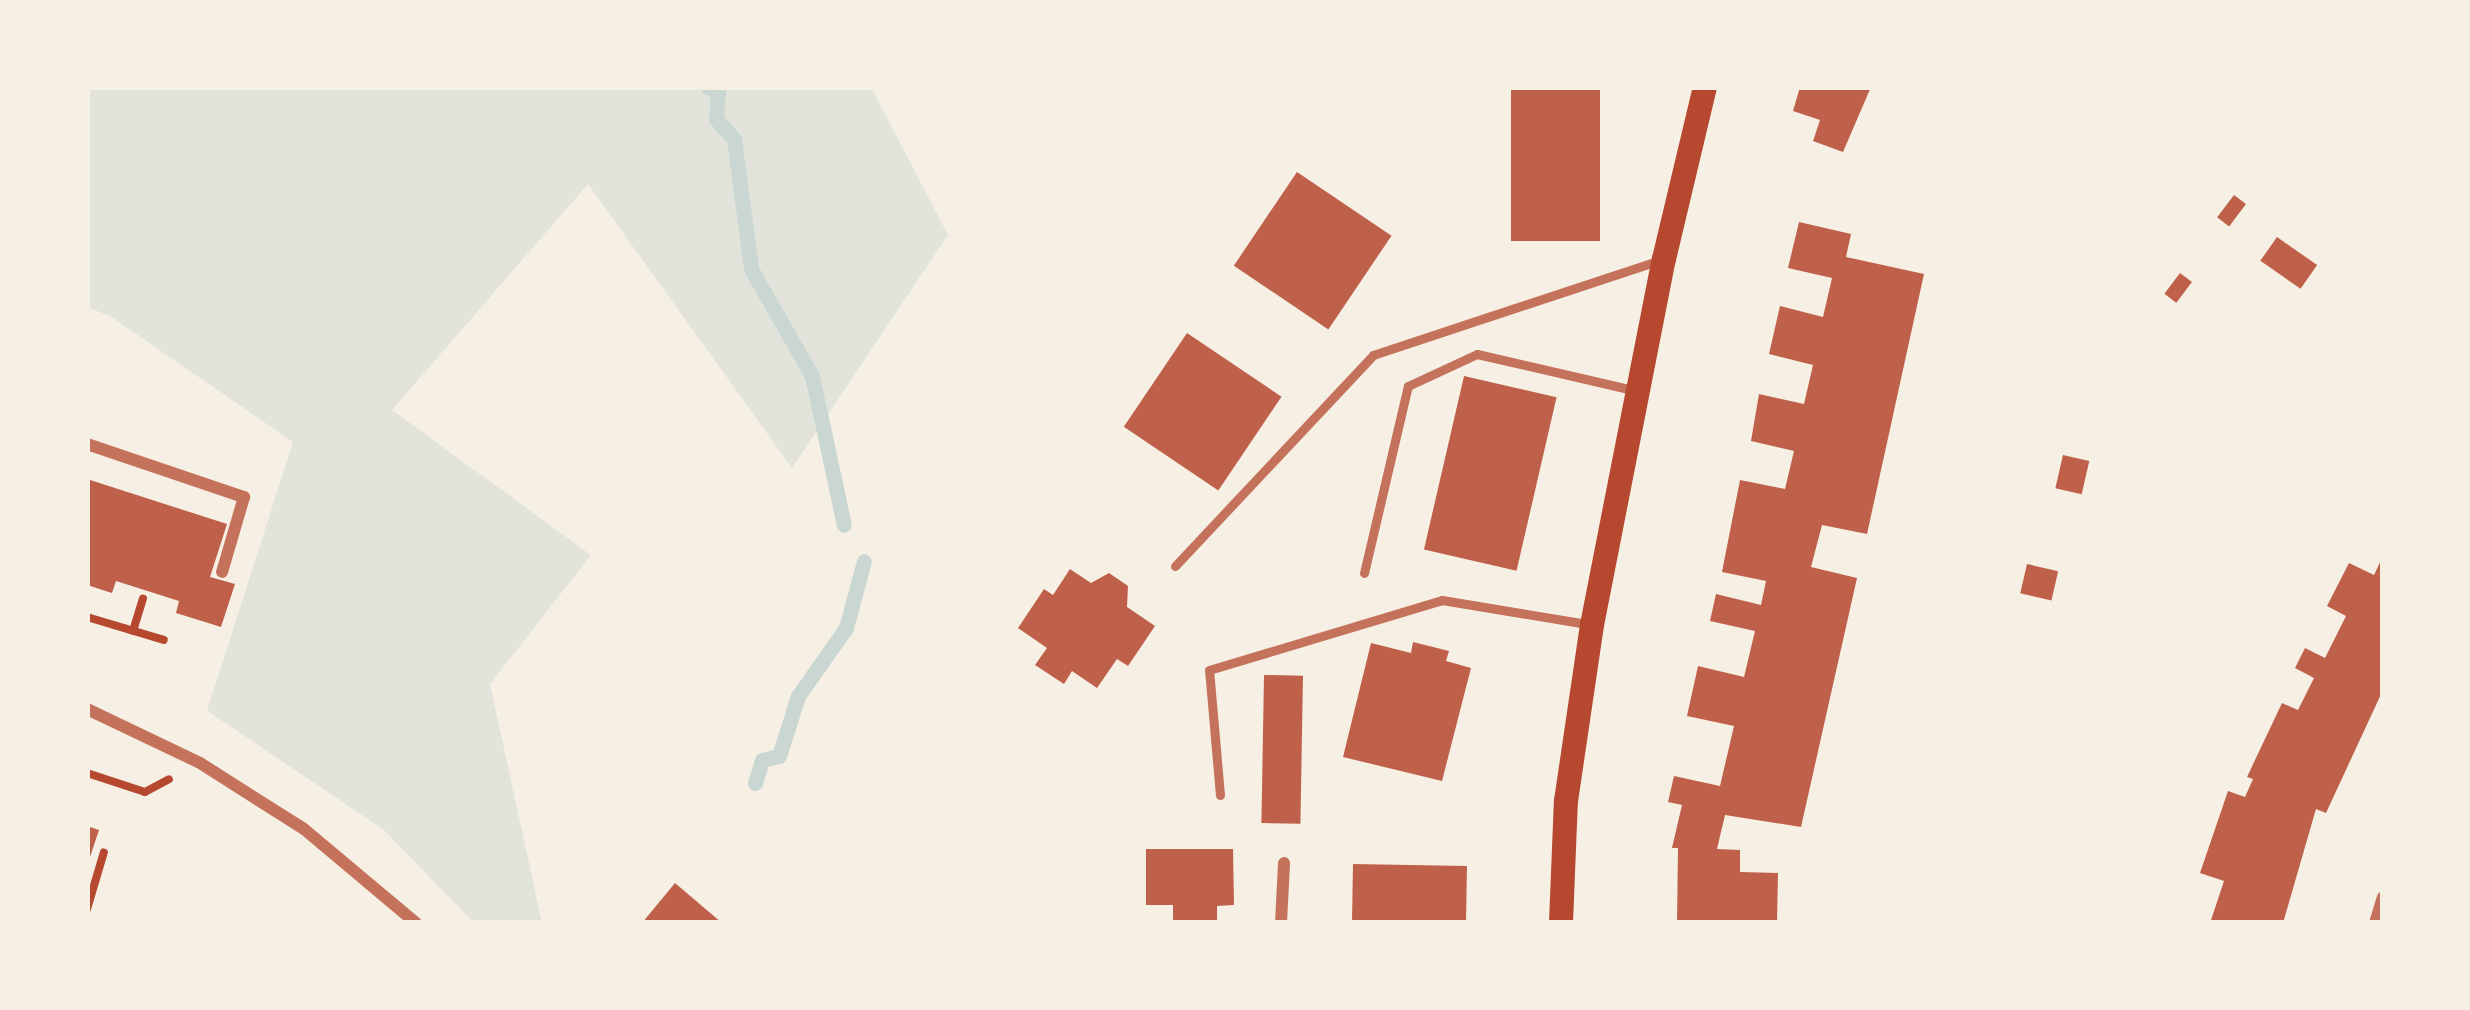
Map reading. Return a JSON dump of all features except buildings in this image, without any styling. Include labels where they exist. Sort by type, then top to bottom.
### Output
[{"type":"main road","points":[[1561,923],[1566,800],[1592,625],[1664,259],[1705,87]]},
{"type":"street","points":[[87,444],[244,497],[221,572]]},
{"type":"street","points":[[87,709],[200,763],[304,829],[416,923]]},
{"type":"street","points":[[1281,923],[1284,863]]},
{"type":"street","points":[[2375,923],[2383,897]]},
{"type":"lane","points":[[1174,566],[1373,355],[1664,259]]},
{"type":"lane","points":[[1364,573],[1408,386],[1477,355],[1638,392]]},
{"type":"lane","points":[[1220,795],[1209,670],[1442,600],[1592,625]]},
{"type":"path","points":[[134,631],[143,598]]},
{"type":"path","points":[[87,617],[164,640]]},
{"type":"path","points":[[87,773],[145,792],[200,763]]},
{"type":"path","points":[[87,909],[104,852]]},
{"type":"shaded area","points":[[87,87],[871,87],[948,235],[792,468],[588,184],[392,410],[591,555],[490,684],[542,923],[474,923],[383,829],[207,711],[293,442],[110,316],[87,307]]},
{"type":"waterway","points":[[708,87],[718,91],[716,119],[734,139],[751,269],[812,376],[844,525]]},
{"type":"waterway","points":[[755,783],[762,760],[779,756],[798,696],[846,628],[864,561]]}]
